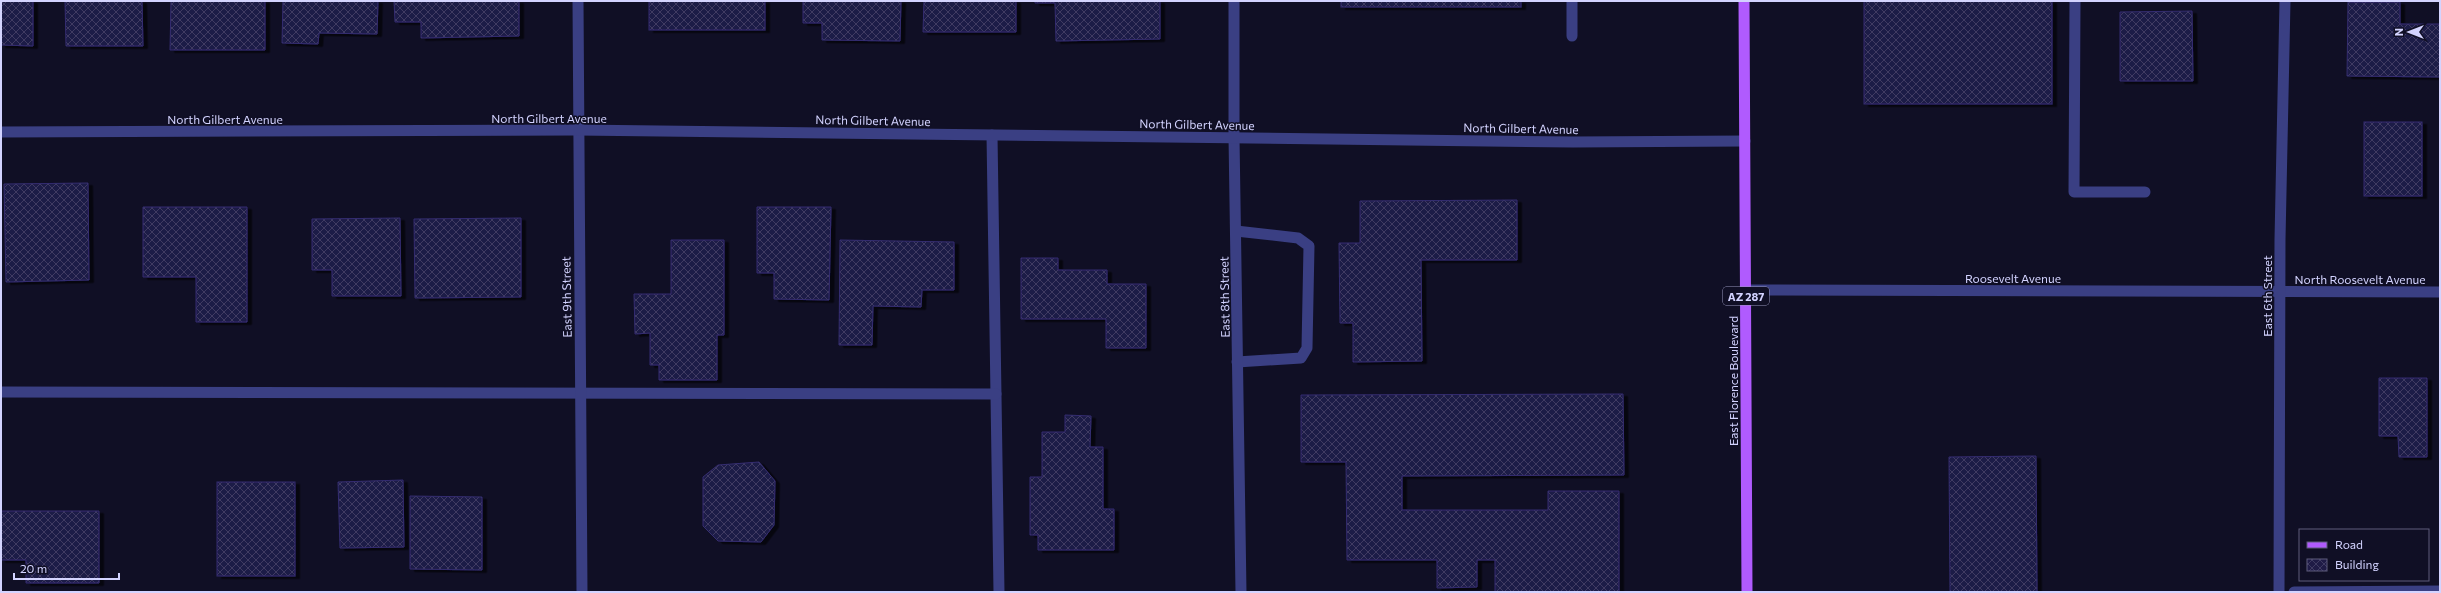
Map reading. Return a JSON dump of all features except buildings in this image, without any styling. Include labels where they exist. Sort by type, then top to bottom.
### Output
[{"type":"main road","name":"East Florence Boulevard","points":[[1744,1],[1747,592]]},
{"type":"street","name":"East 9th Street","points":[[578,1],[577,130],[582,592]]},
{"type":"street","name":"East 8th Street","points":[[1234,1],[1234,137],[1241,592]]},
{"type":"street","points":[[1572,1],[1572,36]]},
{"type":"street","points":[[2075,1],[2074,192],[2145,192]]},
{"type":"street","name":"East 6th Street","points":[[2279,592],[2280,292],[2285,1]]},
{"type":"street","name":"North Gilbert Avenue","points":[[1,132],[577,130],[1573,142],[1745,141]]},
{"type":"street","points":[[992,135],[999,592]]},
{"type":"street","points":[[1236,231],[1298,238],[1309,246],[1307,348],[1301,358],[1237,362]]},
{"type":"street","name":"Roosevelt Avenue","points":[[1746,290],[2280,292]]},
{"type":"street","name":"North Roosevelt Avenue","points":[[2280,292],[2440,292]]},
{"type":"street","points":[[1,392],[996,394]]},
{"type":"street","points":[[2294,592],[2440,591]]}]
